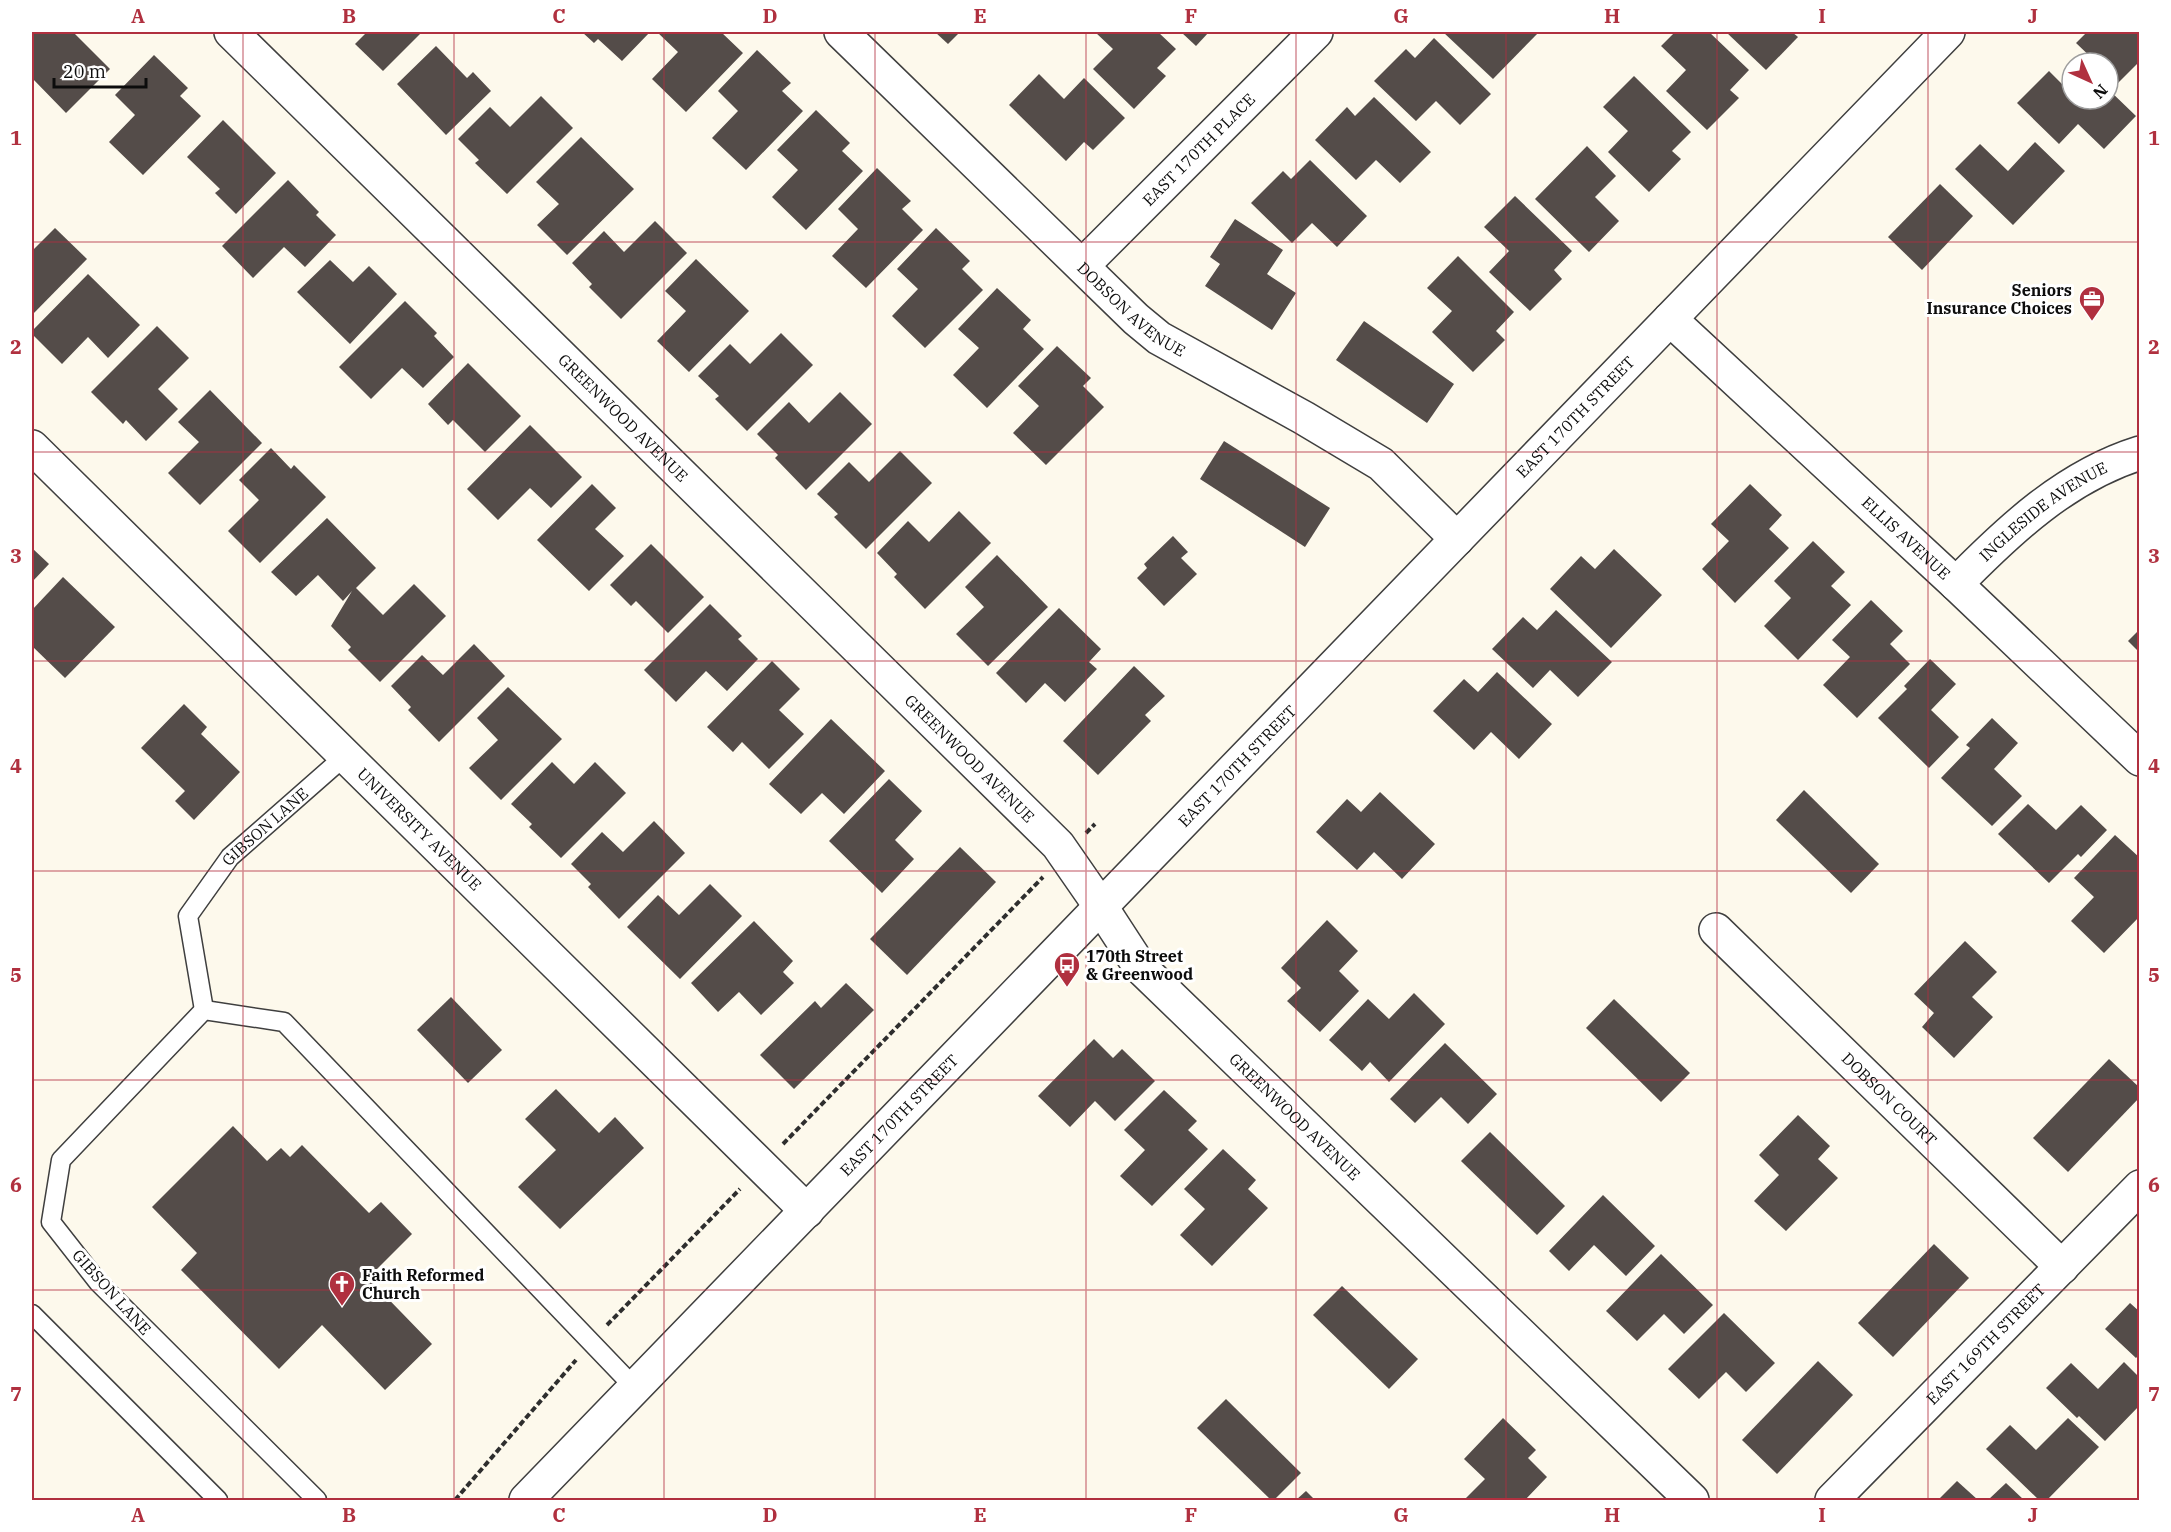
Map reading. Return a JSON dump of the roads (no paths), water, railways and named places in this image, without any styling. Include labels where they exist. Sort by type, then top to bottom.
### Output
[{"type":"street","name":"GREENWOOD AVENUE","points":[[231,32],[1058,845],[1140,967],[1692,1500]]},
{"type":"street","name":"DOBSON AVENUE","points":[[841,32],[1136,319],[1159,338],[1304,418],[1381,464],[1457,539]]},
{"type":"street","name":"EAST 170TH PLACE","points":[[1082,266],[1316,32]]},
{"type":"street","name":"EAST 170TH STREET","points":[[526,1500],[1948,32]]},
{"type":"street","name":"ELLIS AVENUE","points":[[1670,319],[1956,584],[2139,759]]},
{"type":"street","name":"UNIVERSITY AVENUE","points":[[32,447],[807,1211]]},
{"type":"street","name":"INGLESIDE AVENUE","points":[[1956,584],[1995,544],[2042,504],[2121,459],[2139,453]]},
{"type":"street","name":"DOBSON COURT","points":[[1716,930],[2062,1267]]},
{"type":"street","name":"EAST 169TH STREET","points":[[1832,1500],[2139,1187]]},
{"type":"lane","name":"GIBSON LANE","points":[[316,1500],[98,1282],[51,1222],[61,1160],[204,1010],[188,916],[231,858],[345,756]]},
{"type":"lane","points":[[204,1010],[284,1022],[635,1388]]},
{"type":"lane","points":[[32,1314],[218,1500]]},
{"type":"place","name":"Seniors Insurance Choices","points":[[2092,322]]},
{"type":"place","name":"170th Street & Greenwood","points":[[1067,988]]},
{"type":"place","name":"Faith Reformed Church","points":[[342,1307]]}]
